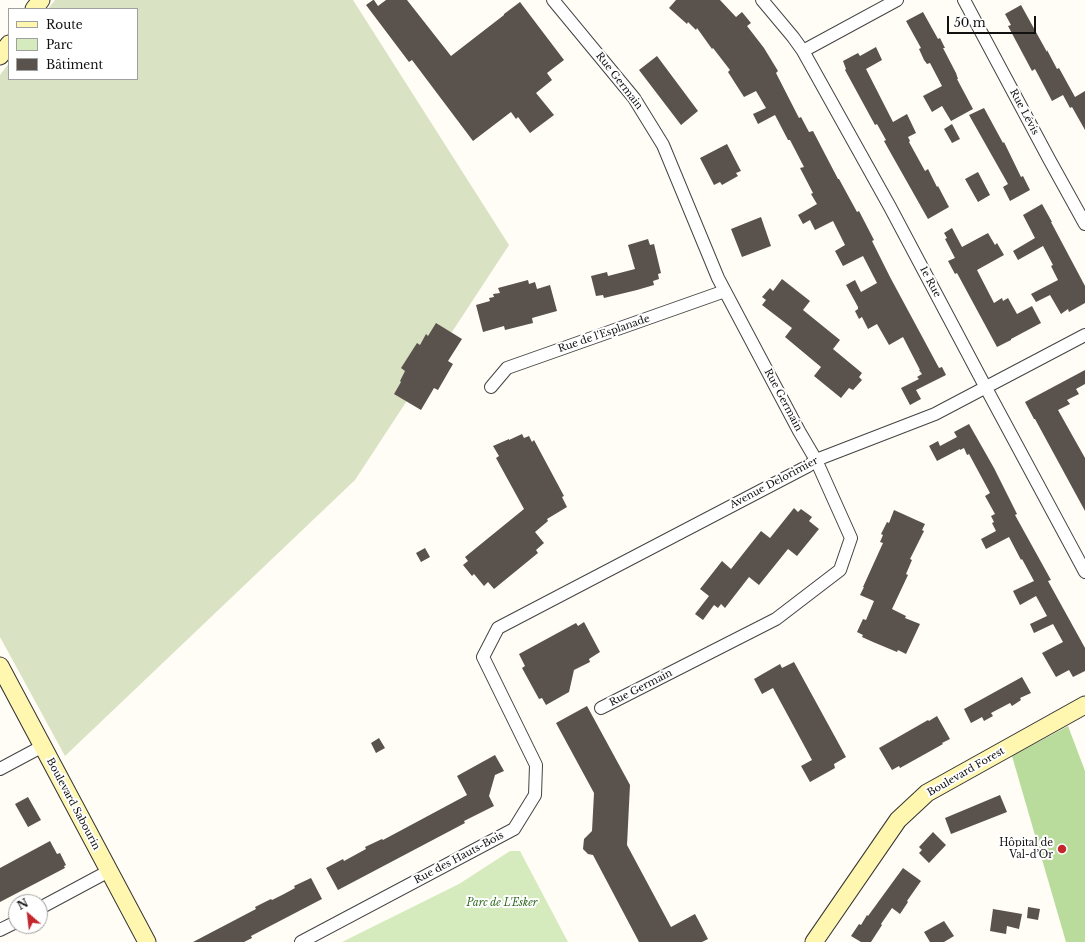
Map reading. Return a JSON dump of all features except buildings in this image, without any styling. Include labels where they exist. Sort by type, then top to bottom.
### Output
[{"type":"street","points":[[35,8],[41,0]]},
{"type":"street","name":"Rue Germain","points":[[553,0],[634,98],[664,145],[718,278],[799,431],[816,460],[851,538],[840,570],[776,619],[601,708]]},
{"type":"street","name":"1e Rue","points":[[762,0],[803,51],[890,207],[1085,572]]},
{"type":"street","points":[[803,51],[897,0]]},
{"type":"street","name":"Rue Lévis","points":[[964,0],[1049,160],[1085,224]]},
{"type":"street","points":[[0,56],[8,45]]},
{"type":"street","name":"Rue de l'Esplanade","points":[[491,387],[507,368],[725,291]]},
{"type":"street","name":"Avenue Delorimier","points":[[483,658],[498,628],[800,470],[816,460],[935,414],[1085,335]]},
{"type":"street","name":"Rue des Hauts-Bois","points":[[301,942],[514,829],[535,796],[536,765],[483,658]]},
{"type":"street","name":"Boulevard Sabourin","points":[[0,666],[147,942]]},
{"type":"street","name":"Boulevard Forest","points":[[814,942],[898,820],[928,793],[1085,705]]},
{"type":"street","points":[[0,769],[42,746]]},
{"type":"street","points":[[48,904],[109,870]]},
{"type":"green space","points":[[55,0],[353,0],[509,245],[355,480],[65,756],[0,637],[0,75],[8,64],[8,80],[138,80],[138,8],[49,8]]},
{"type":"green space","name":"Hôpital de Val-d’Or","points":[[1068,726],[1085,771],[1085,942],[1066,942],[1012,756]]},
{"type":"green space","name":"Parc de L'Esker","points":[[510,851],[520,851],[568,942],[342,942],[459,884]]},
{"type":"place","name":"Hôpital de Val-d’Or","points":[[1062,849]]}]
